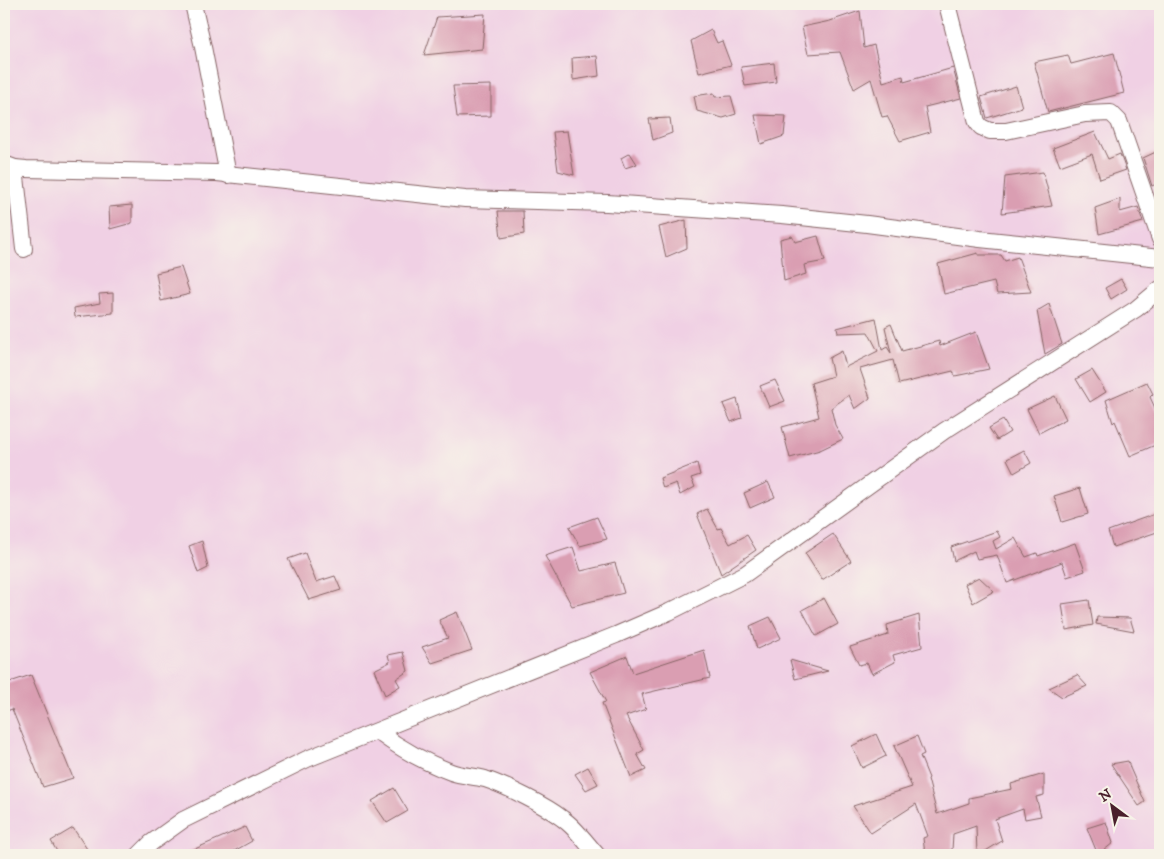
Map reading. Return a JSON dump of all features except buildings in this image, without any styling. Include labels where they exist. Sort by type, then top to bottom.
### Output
[{"type":"street","points":[[193,4],[228,175]]},
{"type":"street","points":[[947,4],[976,122],[990,132],[1006,131],[1085,114],[1110,113],[1119,121],[1160,239]]},
{"type":"street","points":[[24,249],[9,166],[228,175],[465,199],[607,202],[782,215],[1160,258]]},
{"type":"street","points":[[140,855],[151,843],[183,820],[307,759],[616,635],[670,612],[745,574],[944,431],[1136,309],[1160,289]]},
{"type":"street","points":[[378,732],[404,751],[429,763],[454,773],[485,779],[533,801],[564,819],[588,852]]},
{"type":"shaded area","points":[[4,4],[1160,4],[1160,855],[4,855]]}]
